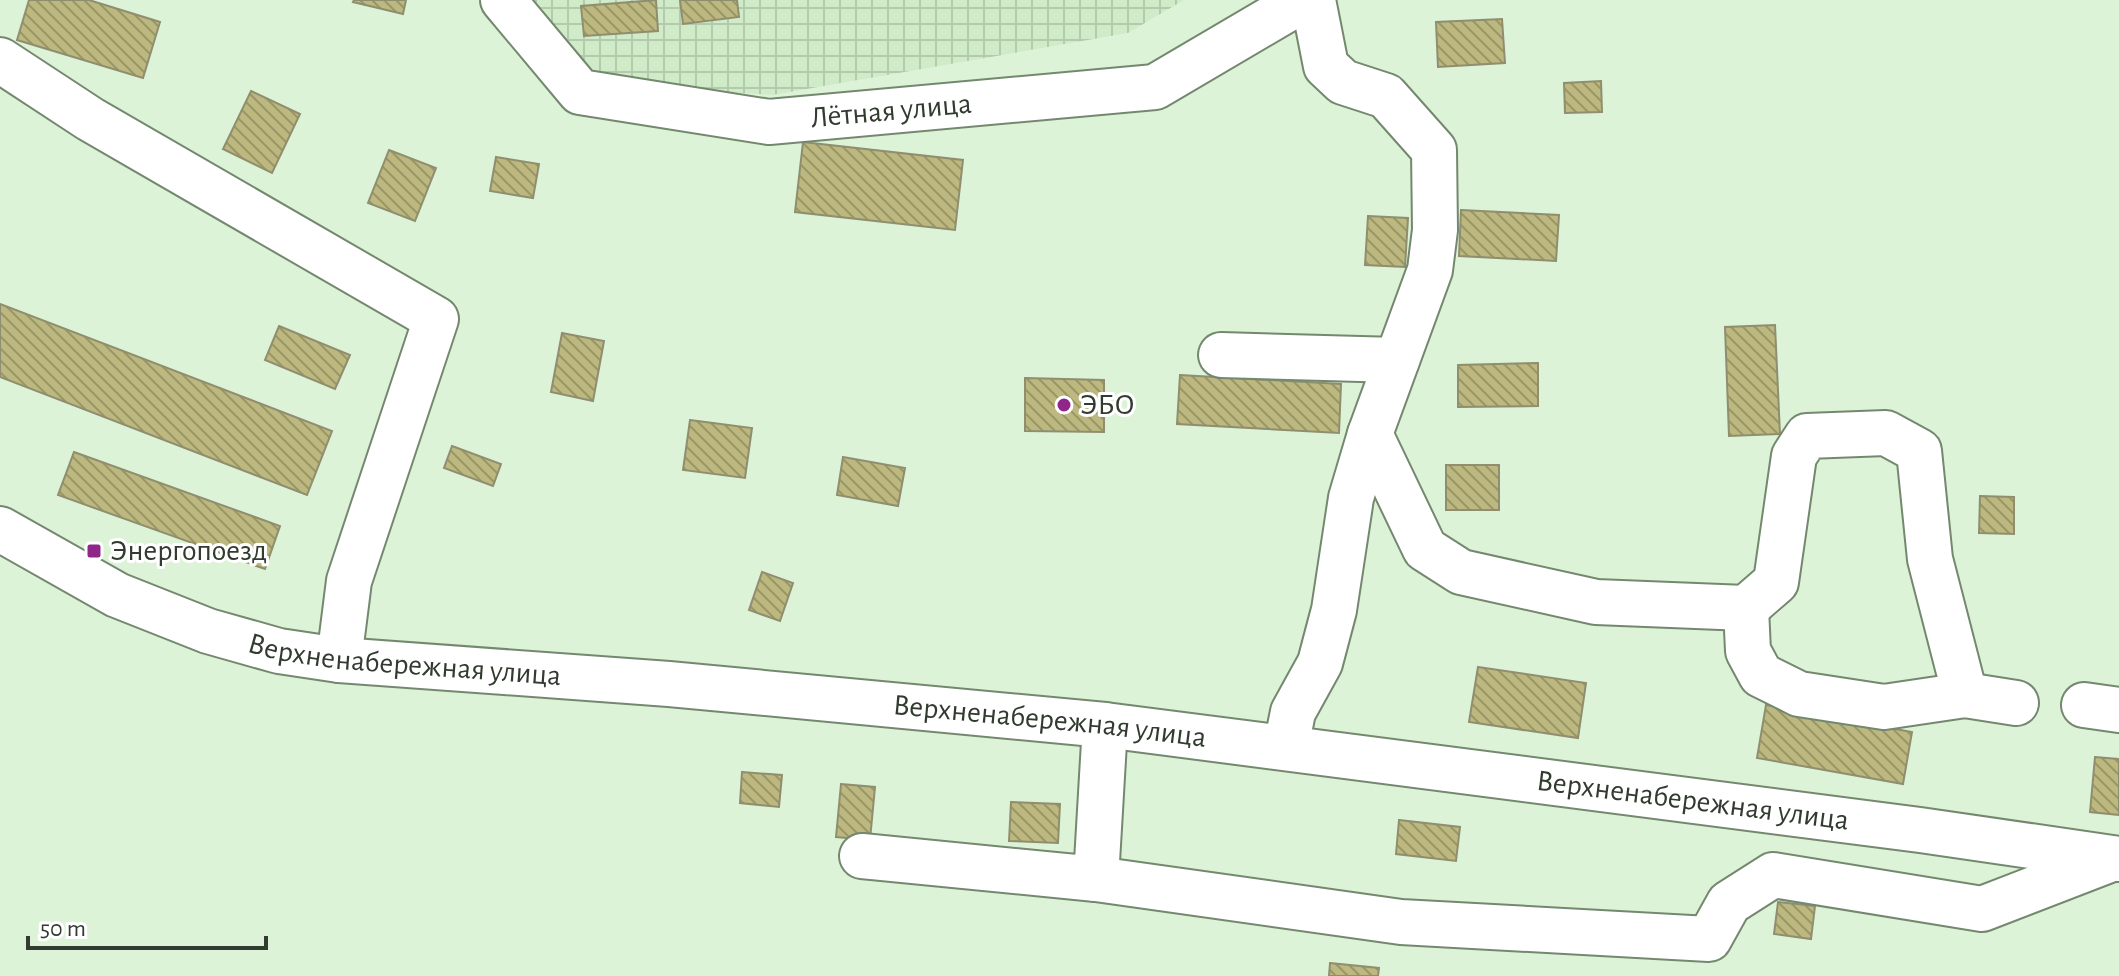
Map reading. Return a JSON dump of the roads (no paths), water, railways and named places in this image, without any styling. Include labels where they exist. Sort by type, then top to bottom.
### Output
[{"type":"street","name":"Лётная улица","points":[[503,0],[580,92],[769,122],[1155,87],[1303,0]]},
{"type":"street","points":[[1286,747],[1293,712],[1320,663],[1334,610],[1351,498],[1370,434],[1430,270],[1435,230],[1434,150],[1386,96],[1343,82],[1326,66],[1313,0]]},
{"type":"street","points":[[0,60],[90,119],[436,319],[349,581],[339,660]]},
{"type":"street","points":[[1221,355],[1397,360]]},
{"type":"street","points":[[1370,434],[1425,549],[1461,572],[1596,602],[1746,608],[1776,582],[1794,456],[1807,436],[1886,433],[1919,451],[1930,559],[1965,695]]},
{"type":"street","name":"Верхненабережная улица","points":[[0,529],[117,595],[195,626],[279,651],[339,660],[669,684],[1105,725],[2116,859]]},
{"type":"street","points":[[1746,608],[1748,651],[1761,675],[1799,694],[1884,707],[1965,695],[2016,703]]},
{"type":"street","points":[[1096,879],[1105,725]]},
{"type":"street","points":[[862,856],[1096,879],[1401,922],[1709,939],[1729,903],[1773,875],[1982,909],[2116,859]]},
{"type":"place","name":"ЭБО","points":[[1064,405]]},
{"type":"place","name":"Энергопоезд","points":[[94,551]]}]
